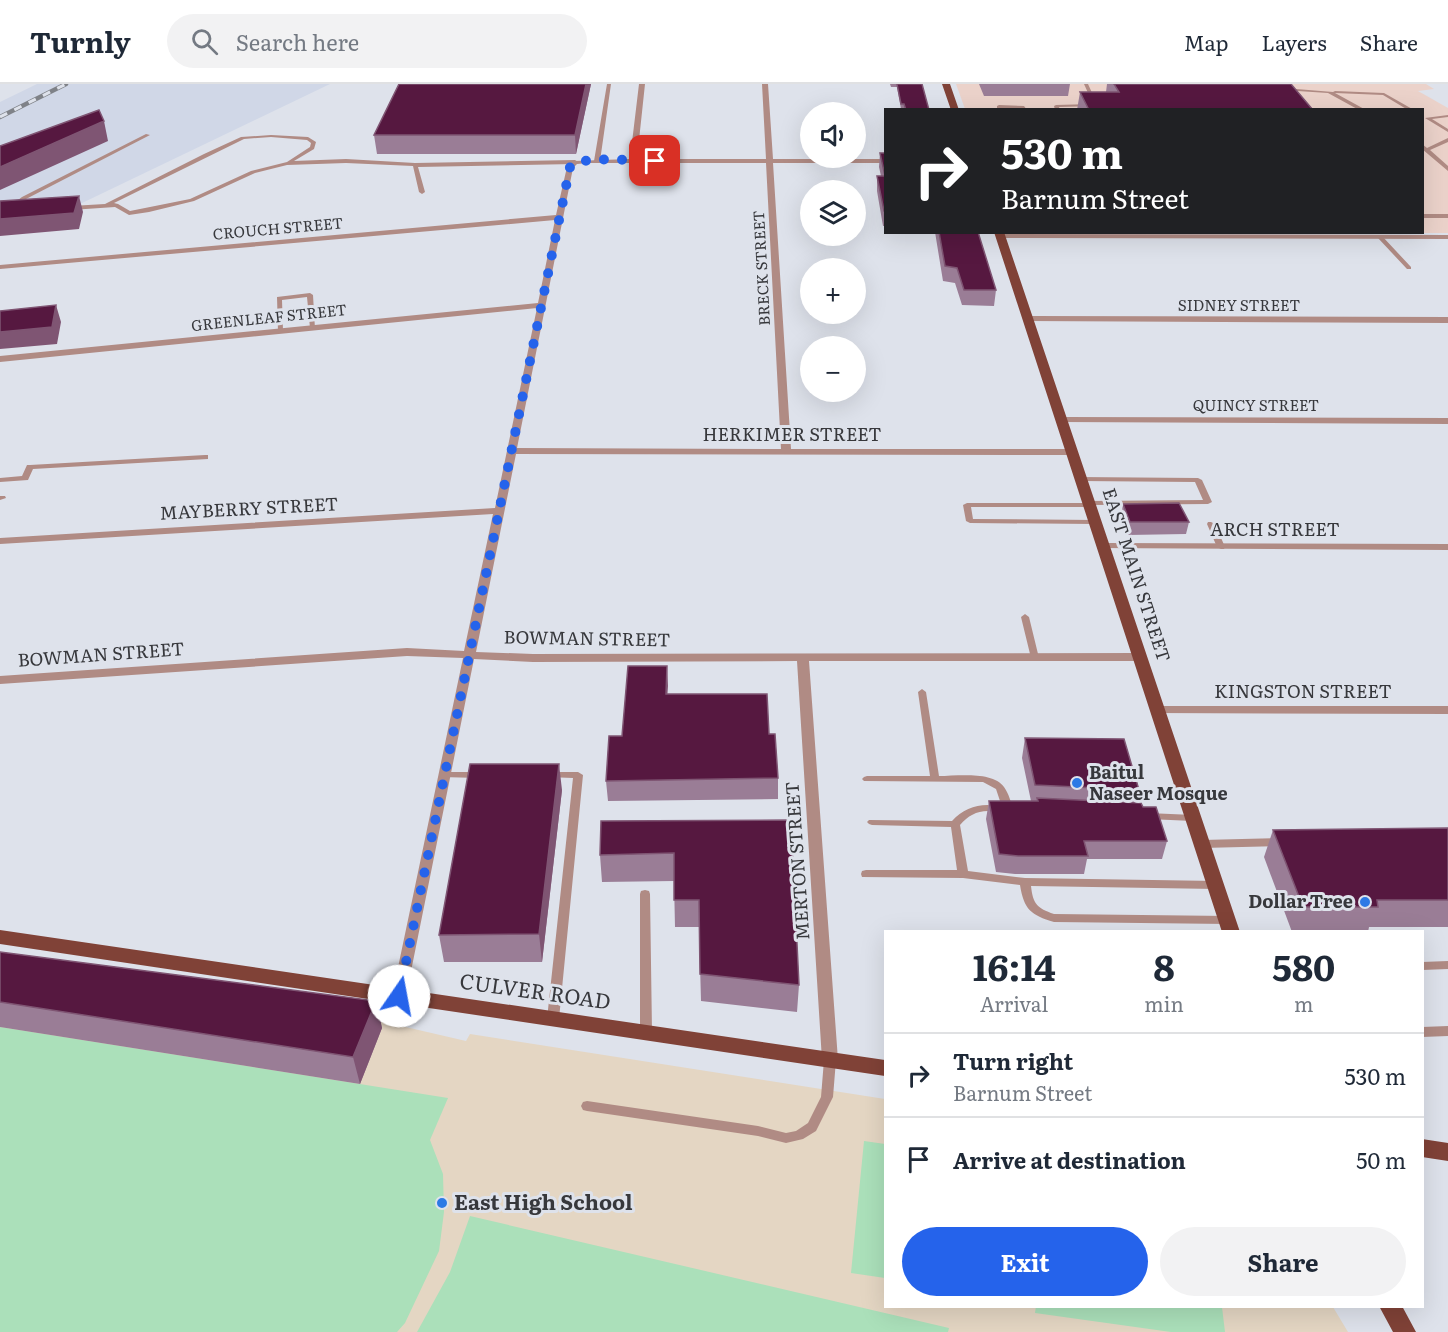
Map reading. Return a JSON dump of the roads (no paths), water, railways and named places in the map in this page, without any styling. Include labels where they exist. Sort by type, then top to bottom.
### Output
[{"type":"main road","points":[[946,84],[954,108]]},
{"type":"main road","name":"EAST MAIN STREET","points":[[1000,234],[1229,926]]},
{"type":"main road","name":"CULVER ROAD","points":[[0,937],[884,1068]]},
{"type":"main road","points":[[1424,1148],[1448,1152]]},
{"type":"main road","points":[[1391,1308],[1405,1332]]},
{"type":"street","points":[[633,161],[642,84]]},
{"type":"street","name":"BRECK STREET","points":[[765,84],[786,451]]},
{"type":"street","points":[[399,996],[570,167],[575,162],[597,160],[884,161]]},
{"type":"street","name":"CROUCH STREET","points":[[0,267],[559,217]]},
{"type":"street","points":[[1000,234],[1448,237]]},
{"type":"street","name":"GREENLEAF STREET","points":[[0,358],[541,305]]},
{"type":"street","name":"SIDNEY STREET","points":[[1029,319],[1448,320]]},
{"type":"street","name":"QUINCY STREET","points":[[1063,420],[1448,422]]},
{"type":"street","name":"HERKIMER STREET","points":[[512,451],[1073,452]]},
{"type":"street","name":"MAYBERRY STREET","points":[[0,541],[499,511]]},
{"type":"street","name":"ARCH STREET","points":[[1102,546],[1448,547]]},
{"type":"street","name":"BOWMAN STREET","points":[[0,680],[406,652],[533,658],[1140,657]]},
{"type":"street","name":"MERTON STREET","points":[[803,659],[830,1060]]},
{"type":"street","name":"KINGSTON STREET","points":[[1157,710],[1448,710]]},
{"type":"lane","points":[[597,160],[609,84]]},
{"type":"lane","points":[[1057,108],[1056,106],[1096,105],[1086,84]]},
{"type":"lane","points":[[1384,94],[1390,84]]},
{"type":"lane","points":[[1272,87],[1384,94],[1408,108]]},
{"type":"lane","points":[[1329,92],[1360,108]]},
{"type":"lane","points":[[1000,108],[999,106],[1024,108]]},
{"type":"lane","points":[[1425,117],[1448,117]]},
{"type":"lane","points":[[1425,117],[1448,131]]},
{"type":"lane","points":[[9,209],[24,198],[148,135]]},
{"type":"lane","points":[[105,206],[243,138],[271,136],[308,140],[314,143],[312,148],[287,163]]},
{"type":"lane","points":[[1428,149],[1448,140]]},
{"type":"lane","points":[[1424,147],[1448,169]]},
{"type":"lane","points":[[69,208],[116,205],[129,213],[192,200],[253,172],[287,163],[346,161],[415,165],[575,162]]},
{"type":"lane","points":[[415,165],[422,192]]},
{"type":"lane","points":[[1424,216],[1448,216]]},
{"type":"lane","points":[[1380,237],[1409,268]]},
{"type":"lane","points":[[280,331],[279,298],[310,295],[313,328]]},
{"type":"lane","points":[[0,480],[25,478],[30,466],[206,457]]},
{"type":"lane","points":[[1081,479],[1198,480],[1208,502],[967,505],[970,521],[1094,522]]},
{"type":"lane","points":[[1211,524],[1221,547]]},
{"type":"lane","points":[[1025,617],[1035,658]]},
{"type":"lane","points":[[922,692],[935,779]]},
{"type":"lane","points":[[444,775],[489,775]]},
{"type":"lane","points":[[534,775],[578,775],[553,1019]]},
{"type":"lane","points":[[867,779],[984,779],[995,782],[1002,788],[1007,810]]},
{"type":"lane","points":[[963,874],[956,824],[961,816],[972,810],[987,807],[1019,811]]},
{"type":"lane","points":[[1135,815],[1193,818]]},
{"type":"lane","points":[[872,822],[956,824]]},
{"type":"lane","points":[[1202,844],[1296,842]]},
{"type":"lane","points":[[866,874],[963,874],[1025,882],[1216,885]]},
{"type":"lane","points":[[1025,882],[1028,903],[1038,914],[1054,918],[1229,926]]},
{"type":"lane","points":[[645,894],[646,1032]]},
{"type":"lane","points":[[1424,966],[1448,965]]},
{"type":"lane","points":[[1424,1032],[1448,1031]]},
{"type":"lane","points":[[587,1106],[758,1131],[786,1138],[799,1136],[812,1127],[827,1097],[830,1060]]},
{"type":"railway","points":[[0,117],[66,84]]},
{"type":"place","name":"Baitul Naseer Mosque","points":[[1077,783]]},
{"type":"place","name":"Dollar Tree","points":[[1365,902]]},
{"type":"place","name":"East High School","points":[[442,1203]]}]
